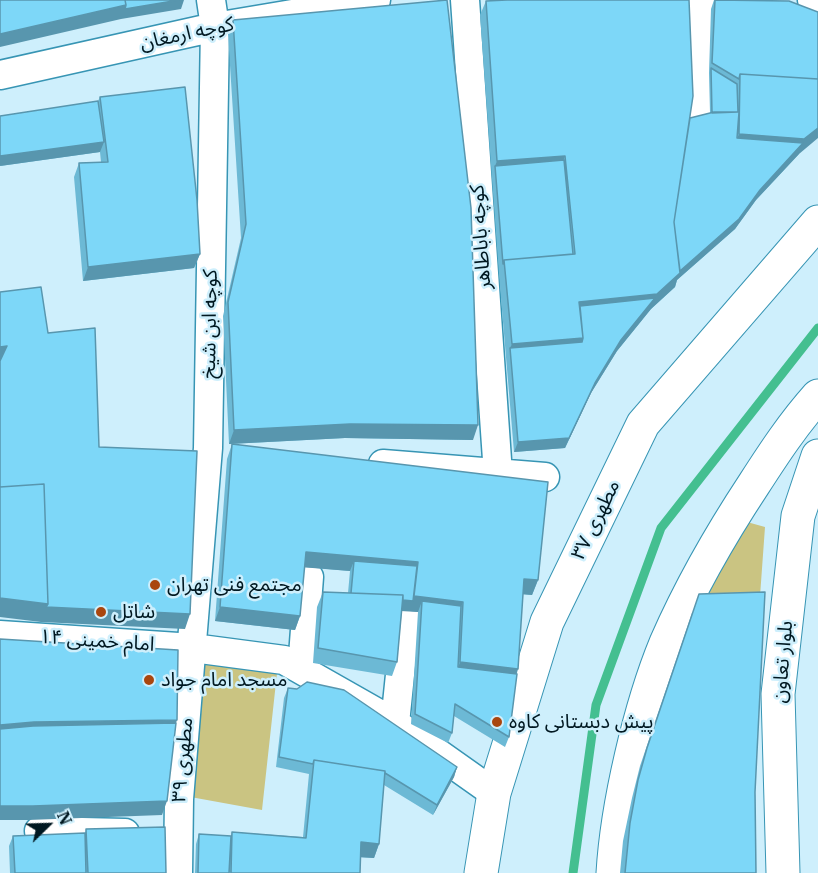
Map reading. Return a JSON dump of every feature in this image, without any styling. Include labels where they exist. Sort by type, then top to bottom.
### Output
[{"type":"street","name":"کوچه ارمغان","points":[[0,75],[213,13],[376,0]]},
{"type":"street","name":"کوچه باباطاهر","points":[[465,0],[498,474]]},
{"type":"street","points":[[699,107],[702,0]]},
{"type":"street","points":[[812,0],[818,3]]},
{"type":"street","name":"کوچه ابن شیخ","points":[[193,648],[220,449],[213,13]]},
{"type":"street","name":"مطهری ۳۷","points":[[481,873],[494,793],[547,622],[643,424],[818,222]]},
{"type":"street","points":[[613,873],[615,844],[637,737],[666,644],[723,531],[793,424],[818,396]]},
{"type":"street","name":"بلوار تعاون","points":[[783,873],[778,694],[798,516],[818,456]]},
{"type":"street","points":[[359,462],[545,477]]},
{"type":"street","points":[[302,669],[309,577]]},
{"type":"street","points":[[395,723],[406,617]]},
{"type":"street","name":"امام خمینی ۱۴","points":[[0,635],[193,648],[284,660],[395,723],[494,793]]},
{"type":"street","name":"مطهری ۳۹","points":[[178,873],[178,834],[193,648]]},
{"type":"street","points":[[39,831],[178,834]]},
{"type":"shaded area","points":[[747,522],[765,527],[759,610],[692,613]]},
{"type":"shaded area","points":[[197,654],[278,664],[262,810],[185,796]]},
{"type":"building","points":[[0,0],[125,0],[126,5],[0,34]]},
{"type":"building","points":[[125,0],[179,0],[125,9]]},
{"type":"building","points":[[447,0],[471,208],[478,425],[350,424],[234,430],[228,302],[246,224],[233,20]]},
{"type":"building","points":[[689,0],[693,96],[674,222],[680,273],[657,294],[579,302],[583,338],[512,344],[504,260],[575,254],[565,156],[497,161],[486,1]]},
{"type":"building","points":[[715,0],[789,1],[818,12],[818,79],[740,74],[739,79],[712,63]]},
{"type":"building","points":[[711,68],[737,84],[738,112],[712,113]]},
{"type":"building","points":[[740,74],[818,79],[818,128],[804,139],[739,134]]},
{"type":"building","points":[[185,87],[197,200],[200,254],[88,267],[79,163],[108,162],[100,97]]},
{"type":"building","points":[[98,101],[104,142],[0,156],[0,116]]},
{"type":"building","points":[[714,112],[739,112],[737,138],[803,143],[760,190],[739,219],[680,271],[674,222],[690,118]]},
{"type":"building","points":[[564,160],[573,254],[504,260],[503,264],[495,166]]},
{"type":"building","points":[[41,287],[48,333],[95,328],[99,447],[197,451],[190,614],[46,607],[48,604],[44,484],[0,487],[0,361],[7,346],[0,347],[0,292]]},
{"type":"building","points":[[655,298],[621,340],[595,383],[569,438],[518,442],[510,348],[582,342],[580,306]]},
{"type":"building","points":[[232,444],[548,482],[538,580],[524,579],[518,669],[460,662],[463,602],[414,596],[418,562],[306,552],[300,616],[220,607]]},
{"type":"building","points":[[44,484],[48,604],[0,598],[0,487]]},
{"type":"building","points":[[354,561],[417,566],[413,601],[403,600],[403,595],[351,593]]},
{"type":"building","points":[[323,592],[403,595],[397,662],[318,648]]},
{"type":"building","points":[[765,592],[755,792],[756,873],[625,873],[630,823],[638,780],[699,594]]},
{"type":"building","points":[[422,601],[461,606],[458,667],[517,674],[509,737],[455,704],[452,733],[415,714]]},
{"type":"building","points":[[0,639],[178,650],[177,720],[34,722],[0,725]]},
{"type":"building","points":[[307,682],[344,690],[457,767],[437,805],[385,771],[314,760],[313,764],[279,757],[288,688],[297,689]]},
{"type":"building","points":[[176,723],[167,801],[0,806],[0,729],[33,726]]},
{"type":"building","points":[[314,760],[385,771],[379,844],[361,842],[360,873],[231,873],[232,832],[306,838]]},
{"type":"building","points":[[165,827],[166,873],[88,873],[86,829]]},
{"type":"building","points":[[85,833],[86,873],[15,873],[13,836]]},
{"type":"building","points":[[199,834],[231,836],[229,873],[198,873]]},
{"type":"waterway","points":[[573,873],[596,705],[661,528],[818,328]]},
{"type":"place","name":"مجتمع فنی تهران","points":[[155,585]]},
{"type":"place","name":"شاتل","points":[[101,612]]},
{"type":"place","name":"مسجد امام جواد","points":[[149,680]]},
{"type":"place","name":"پیش دبستانی کاوه","points":[[497,722]]}]
